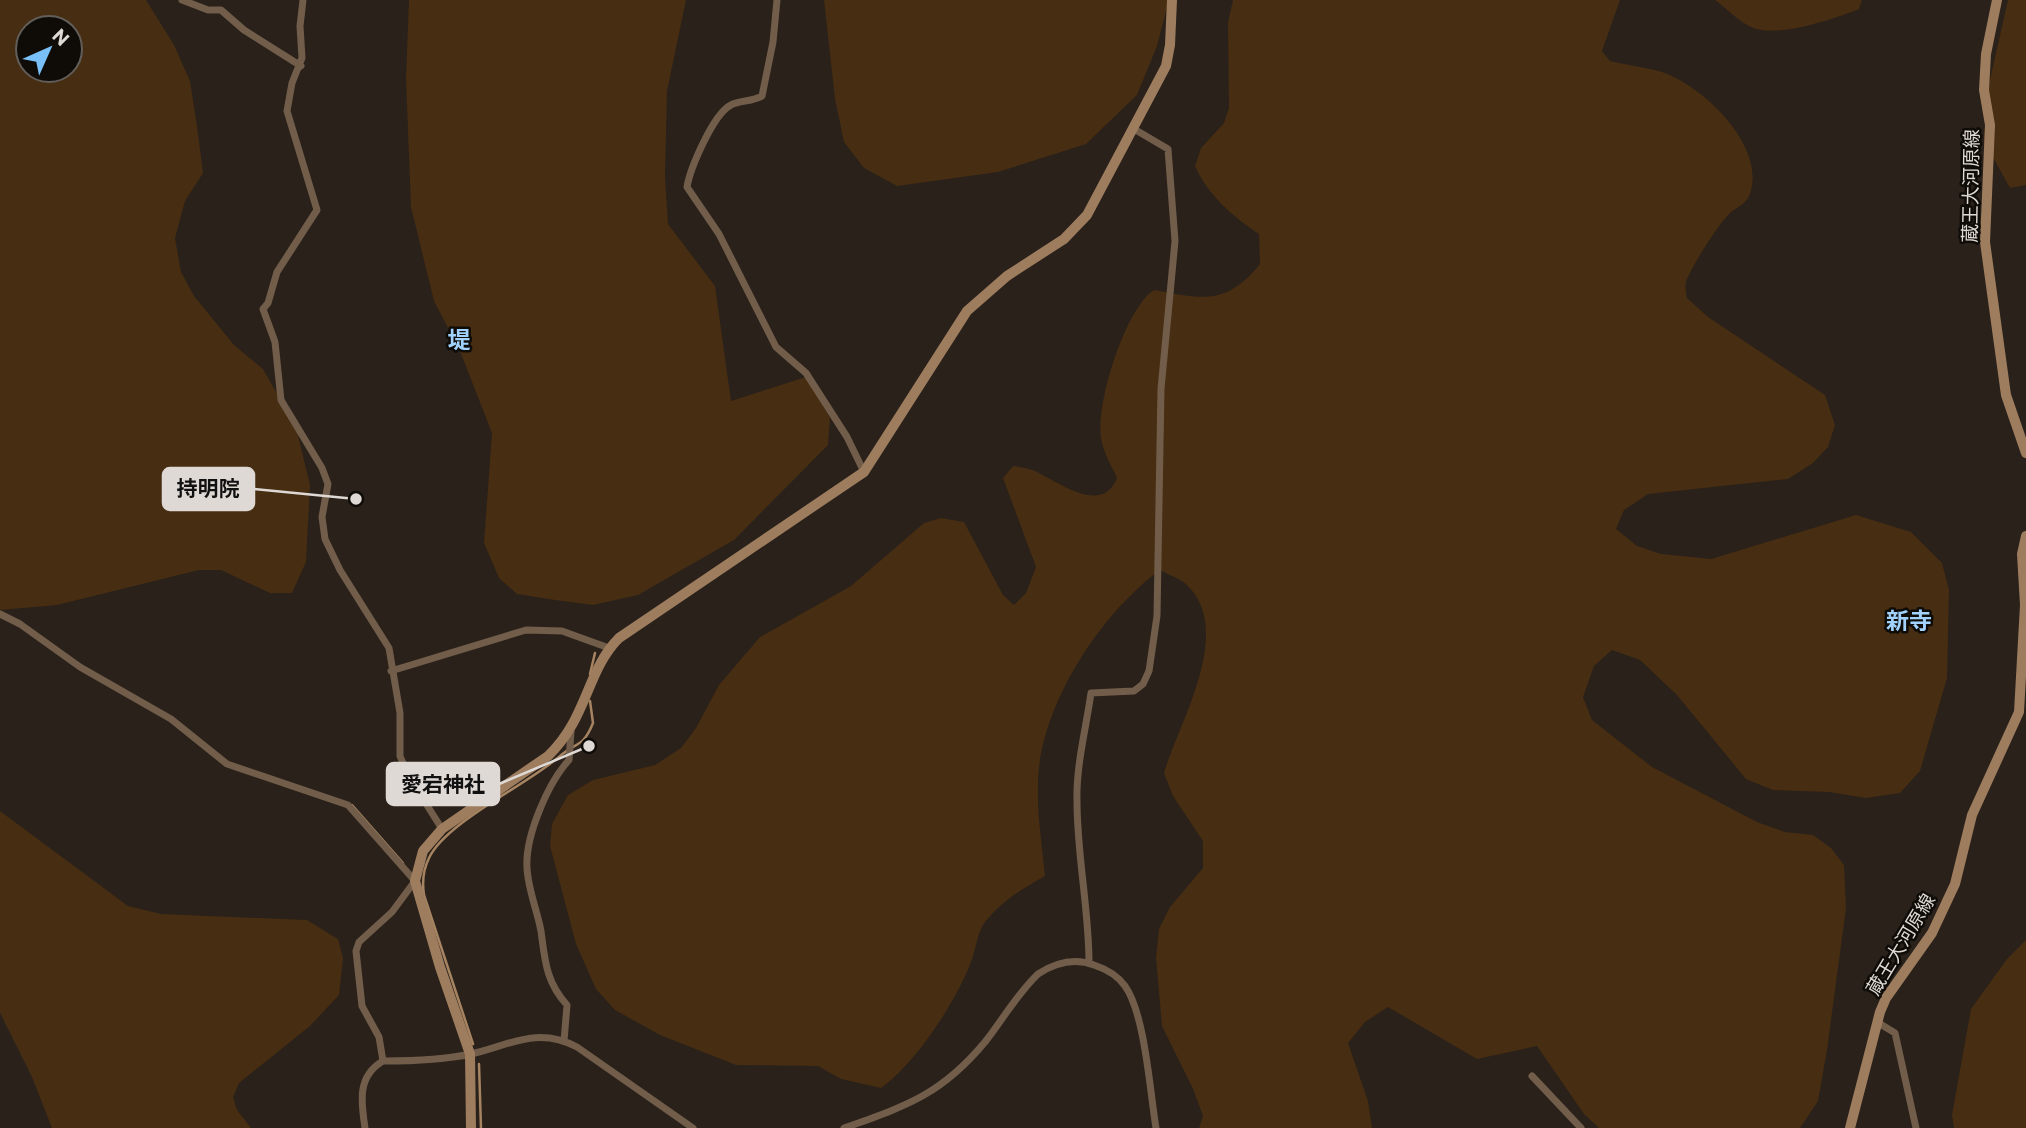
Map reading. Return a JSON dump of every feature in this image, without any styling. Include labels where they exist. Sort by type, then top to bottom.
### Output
[{"type":"street","points":[[182,0],[208,10],[221,10],[244,30],[301,66]]},
{"type":"street","points":[[303,0],[301,66],[292,83],[287,111],[317,210],[277,272],[268,303],[263,309],[275,342],[281,400],[322,468],[328,484],[322,517],[326,539],[340,570],[386,641],[400,713],[400,755],[408,775],[442,829]]},
{"type":"street","points":[[777,0],[773,42],[762,96],[752,102],[731,105],[713,123],[690,173],[687,187],[719,233],[776,347],[806,373],[847,437],[864,472]]},
{"type":"street","points":[[383,1061],[379,1037],[362,1006],[356,951],[359,942],[393,912],[415,881],[423,851],[442,829],[548,756],[570,732],[609,648],[634,626],[864,472],[967,311],[1007,276],[1064,239],[1096,203],[1166,66],[1170,46],[1172,0]]},
{"type":"street","name":"蔵王大河原線","points":[[1997,0],[1986,54],[1984,90],[1990,125],[1984,242],[2006,395],[2026,453]]},
{"type":"street","points":[[1089,963],[1089,920],[1080,870],[1076,796],[1091,693],[1134,691],[1143,684],[1149,671],[1157,616],[1161,389],[1175,241],[1168,149],[1134,129]]},
{"type":"street","name":"蔵王大河原線","points":[[1850,1128],[1877,1022],[1886,998],[1932,933],[1955,884],[1972,815],[2019,712],[2025,605],[2022,554],[2026,536]]},
{"type":"street","points":[[0,614],[20,624],[80,667],[171,719],[227,764],[348,805],[415,881],[432,944],[470,1054],[471,1128]]},
{"type":"street","points":[[391,671],[526,630],[562,631],[609,648]]},
{"type":"street","points":[[564,1041],[567,1005],[554,990],[546,971],[527,869],[547,793],[570,750],[570,732]]},
{"type":"street","points":[[844,1128],[912,1104],[942,1085],[972,1057],[1038,974],[1063,963],[1089,963],[1114,975],[1131,996],[1139,1023],[1156,1128]]},
{"type":"street","points":[[1877,1022],[1895,1033],[1916,1128]]},
{"type":"street","points":[[365,1128],[361,1104],[364,1080],[383,1061],[470,1054],[523,1037],[538,1035],[564,1041],[693,1128]]},
{"type":"street","points":[[1532,1076],[1581,1128]]},
{"type":"shaded area","points":[[0,0],[146,0],[174,45],[190,81],[197,126],[203,173],[185,201],[175,238],[181,272],[194,296],[234,345],[263,369],[296,427],[310,485],[306,562],[292,593],[270,593],[221,570],[199,570],[57,605],[0,610]]},
{"type":"shaded area","points":[[409,0],[686,0],[667,91],[665,176],[668,224],[715,286],[731,401],[806,377],[830,418],[828,445],[734,540],[638,595],[593,605],[517,594],[499,578],[484,543],[492,433],[460,351],[434,301],[411,207],[406,79]]},
{"type":"shaded area","points":[[824,0],[1169,0],[1157,46],[1137,95],[1086,144],[998,172],[897,186],[864,168],[844,142],[835,99]]},
{"type":"shaded area","points":[[1233,0],[1620,0],[1602,51],[1610,61],[1656,70],[1679,79],[1713,105],[1741,140],[1750,159],[1753,178],[1749,196],[1724,219],[1699,257],[1686,282],[1687,298],[1708,317],[1825,395],[1835,425],[1828,447],[1813,463],[1788,479],[1648,494],[1624,510],[1616,529],[1637,546],[1661,554],[1711,559],[1856,515],[1911,532],[1942,563],[1949,590],[1947,678],[1920,771],[1900,793],[1866,798],[1829,792],[1773,790],[1746,779],[1677,695],[1640,660],[1612,650],[1594,666],[1583,697],[1592,720],[1652,767],[1757,822],[1785,832],[1813,835],[1831,848],[1844,865],[1846,908],[1827,1050],[1818,1101],[1800,1128],[1599,1128],[1584,1114],[1537,1046],[1477,1059],[1388,1007],[1365,1022],[1348,1043],[1368,1101],[1372,1128],[1199,1128],[1203,1116],[1162,1026],[1156,958],[1159,929],[1170,907],[1203,868],[1203,841],[1173,796],[1164,773],[1199,678],[1205,652],[1206,628],[1201,605],[1188,586],[1160,570],[1116,611],[1095,637],[1061,694],[1049,724],[1041,755],[1038,784],[1045,876],[1013,896],[985,922],[964,978],[945,1013],[907,1064],[881,1088],[841,1079],[818,1066],[736,1065],[660,1035],[615,1010],[596,989],[576,944],[550,846],[552,824],[568,795],[593,780],[655,765],[681,748],[696,728],[719,685],[760,637],[851,586],[924,523],[941,518],[964,522],[1003,595],[1014,605],[1026,593],[1036,567],[1003,478],[1013,466],[1035,471],[1079,493],[1101,494],[1110,489],[1117,478],[1102,443],[1102,408],[1122,338],[1143,300],[1154,290],[1200,297],[1224,293],[1248,278],[1260,264],[1259,234],[1222,204],[1206,186],[1195,166],[1201,148],[1224,123],[1229,108],[1228,22]]},
{"type":"shaded area","points":[[1715,0],[1862,0],[1859,9],[1848,13],[1805,26],[1775,31],[1751,27]]},
{"type":"shaded area","points":[[2008,0],[2026,0],[2026,185],[2010,188],[1984,141],[1987,93]]},
{"type":"shaded area","points":[[0,811],[128,906],[161,914],[307,920],[338,939],[343,958],[339,995],[310,1026],[239,1083],[233,1097],[237,1110],[251,1128],[52,1128],[32,1077],[0,1013]]},
{"type":"shaded area","points":[[2026,940],[2026,1128],[1954,1128],[1952,1115],[1971,1009],[2007,959]]},
{"type":"waterway","points":[[590,674],[595,653]]},
{"type":"waterway","points":[[473,1044],[424,895],[425,867],[438,844],[452,831],[582,741],[593,723],[590,701]]},
{"type":"waterway","points":[[352,805],[403,863]]},
{"type":"waterway","points":[[479,1064],[481,1128]]},
{"type":"place","name":"持明院","points":[[356,499]]},
{"type":"place","name":"愛宕神社","points":[[589,746]]},
{"type":"district","name":"堤","points":[[459,339]]},
{"type":"district","name":"新寺","points":[[1909,620]]}]
